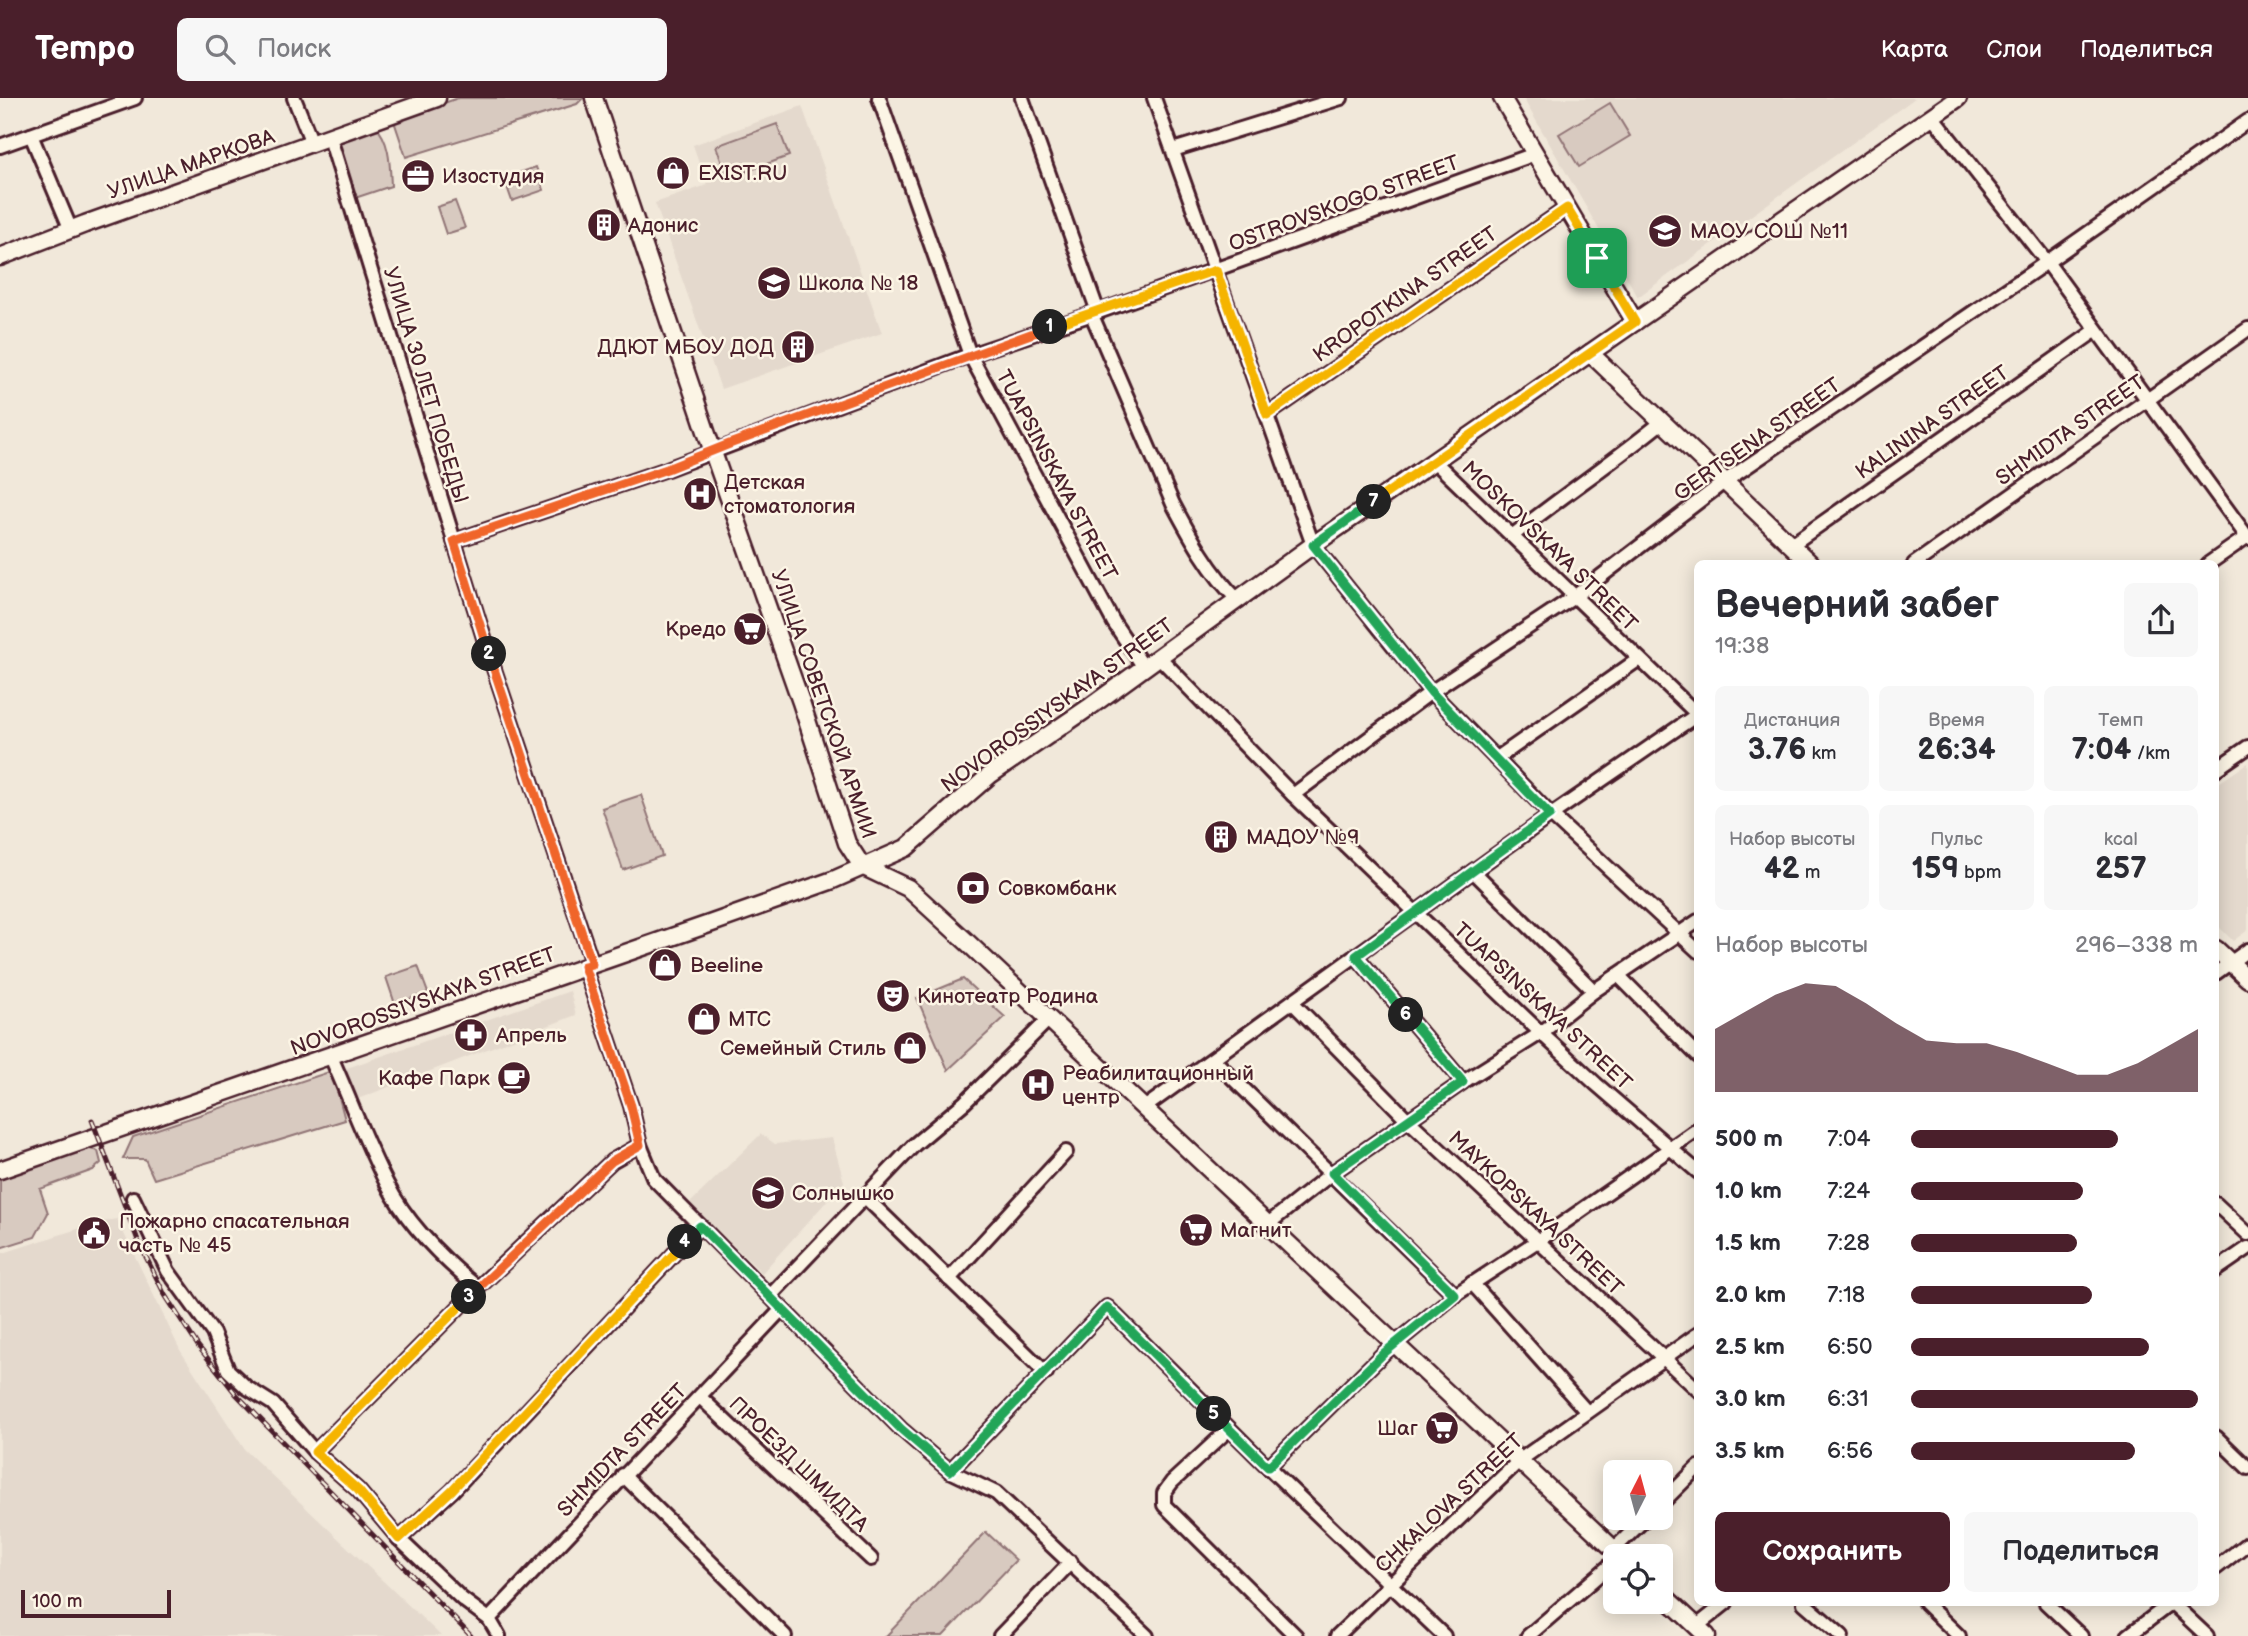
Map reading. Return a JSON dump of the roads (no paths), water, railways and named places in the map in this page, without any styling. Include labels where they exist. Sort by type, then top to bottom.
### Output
[{"type":"main road","name":"УЛИЦА МАРКОВА","points":[[0,257],[437,98]]},
{"type":"main road","name":"УЛИЦА СОВЕТСКОЙ АРМИИ","points":[[594,98],[848,843],[862,866],[908,888],[1608,1544]]},
{"type":"main road","points":[[1502,98],[1635,322]]},
{"type":"main road","name":"NOVOROSSIYSKAYA STREET","points":[[0,1170],[331,1057],[833,880],[906,848],[990,775],[1091,706],[1313,545],[1958,98]]},
{"type":"main road","points":[[1590,354],[1807,560]]},
{"type":"main road","points":[[2219,952],[2248,979]]},
{"type":"main road","points":[[1673,1604],[1702,1631]]},
{"type":"street","points":[[0,146],[135,98]]},
{"type":"street","points":[[294,98],[312,144]]},
{"type":"street","name":"TUAPSINSKAYA STREET","points":[[879,98],[970,355],[1114,623],[1143,666]]},
{"type":"street","points":[[1022,98],[1094,313],[1173,504],[1189,533],[1227,589],[1237,599]]},
{"type":"street","points":[[1154,98],[1313,545],[1431,692],[1550,815],[1694,947]]},
{"type":"street","points":[[1173,150],[1323,101],[1341,98]]},
{"type":"street","points":[[1932,116],[2047,262],[2248,537],[2214,560]]},
{"type":"street","name":"GERTSENA STREET","points":[[1293,795],[1431,692],[1574,597],[1724,482],[2248,121]]},
{"type":"street","points":[[32,135],[71,230]]},
{"type":"street","name":"УЛИЦА 30 ЛЕТ ПОБЕДЫ","points":[[330,138],[588,965],[631,1106],[640,1145],[654,1179],[901,1429],[950,1471],[996,1493],[1147,1636]]},
{"type":"street","name":"OSTROVSKOGO STREET","points":[[454,541],[667,469],[970,355],[1535,155]]},
{"type":"street","name":"KROPOTKINA STREET","points":[[1267,415],[1567,208]]},
{"type":"street","name":"SHMIDTA STREET","points":[[1920,560],[2248,329]]},
{"type":"street","name":"KALININA STREET","points":[[1791,545],[2095,331]]},
{"type":"street","points":[[1512,536],[1662,422]]},
{"type":"street","name":"MOSKOVSKAYA STREET","points":[[1434,461],[1694,711]]},
{"type":"street","name":"TUAPSINSKAYA STREET","points":[[1157,656],[1293,795],[1415,912],[1596,1084],[1694,1168]]},
{"type":"street","name":"MOSKOVSKAYA STREET","points":[[1496,759],[1640,659]]},
{"type":"street","points":[[1144,1108],[1550,815],[1694,716]]},
{"type":"street","points":[[2219,767],[2248,747]]},
{"type":"street","points":[[1473,871],[1594,991]]},
{"type":"street","points":[[1268,1224],[1332,1173],[1463,1082],[1541,1032],[1594,991],[1694,924]]},
{"type":"street","points":[[2219,971],[2248,950]]},
{"type":"street","points":[[1356,956],[1463,1082]]},
{"type":"street","points":[[1618,975],[1694,1052]]},
{"type":"street","name":"MAYKOPSKAYA STREET","points":[[1292,1002],[1408,1120],[1694,1386]]},
{"type":"street","points":[[771,1295],[914,1145],[965,1102],[1049,1019]]},
{"type":"street","points":[[331,1057],[387,1186],[426,1239],[478,1288]]},
{"type":"street","points":[[1213,1059],[1455,1295]]},
{"type":"street","points":[[1268,1467],[1395,1343],[1455,1295],[1694,1132]]},
{"type":"street","points":[[315,1452],[478,1288],[612,1161],[640,1145]]},
{"type":"street","points":[[949,1279],[1066,1153]]},
{"type":"street","points":[[864,1196],[1046,1373]]},
{"type":"street","points":[[133,1198],[168,1270],[213,1334],[228,1370],[246,1387],[273,1404],[315,1452],[358,1490],[399,1539],[462,1599],[489,1619],[499,1636]]},
{"type":"street","points":[[2219,1206],[2248,1234]]},
{"type":"street","points":[[399,1539],[452,1490],[700,1226]]},
{"type":"street","points":[[2219,1268],[2248,1248]]},
{"type":"street","points":[[1472,1283],[1587,1412]]},
{"type":"street","points":[[950,1471],[1107,1307],[1444,1636]]},
{"type":"street","name":"SHMIDTA STREET","points":[[489,1619],[782,1308]]},
{"type":"street","name":"CHKALOVA STREET","points":[[1337,1636],[1520,1460],[1694,1337]]},
{"type":"street","name":"ПРОЕЗД ШМИДТА","points":[[700,1397],[871,1559]]},
{"type":"street","points":[[1229,1429],[1172,1482],[1164,1493],[1164,1506],[1296,1636]]},
{"type":"street","points":[[2219,1440],[2248,1468]]},
{"type":"street","points":[[1673,1492],[1694,1471]]},
{"type":"street","points":[[623,1475],[785,1636]]},
{"type":"street","points":[[2219,1561],[2248,1543]]},
{"type":"street","points":[[1000,1636],[1071,1562]]},
{"type":"street","points":[[1528,1636],[1603,1569]]},
{"type":"street","points":[[1702,1631],[1723,1606]]},
{"type":"street","points":[[1807,1606],[1842,1636]]},
{"type":"street","points":[[1928,1606],[1959,1636]]},
{"type":"street","points":[[2049,1606],[2081,1636]]},
{"type":"street","points":[[2129,1636],[2167,1606]]},
{"type":"street","points":[[2174,1606],[2207,1636]]},
{"type":"railway","points":[[92,1120],[139,1243],[165,1295],[198,1346],[236,1394],[471,1636]]},
{"type":"place","name":"EXIST.RU","points":[[673,173]]},
{"type":"place","name":"Изостудия","points":[[418,176]]},
{"type":"place","name":"Адонис","points":[[604,225]]},
{"type":"place","name":"МАОУ СОШ №11","points":[[1665,231]]},
{"type":"place","name":"Школа № 18","points":[[774,283]]},
{"type":"place","name":"ДДЮТ МБОУ ДОД","points":[[798,347]]},
{"type":"place","name":"Детская стоматология","points":[[700,494]]},
{"type":"place","name":"Кредо","points":[[750,629]]},
{"type":"place","name":"МАДОУ №9","points":[[1221,837]]},
{"type":"place","name":"Совкомбанк","points":[[973,888]]},
{"type":"place","name":"Beeline","points":[[665,965]]},
{"type":"place","name":"Кинотеатр Родина","points":[[893,996]]},
{"type":"place","name":"МТС","points":[[704,1019]]},
{"type":"place","name":"Апрель","points":[[471,1035]]},
{"type":"place","name":"Семейный Стиль","points":[[910,1048]]},
{"type":"place","name":"Кафе Парк","points":[[514,1078]]},
{"type":"place","name":"Реабилитационный центр","points":[[1038,1085]]},
{"type":"place","name":"Солнышко","points":[[768,1193]]},
{"type":"place","name":"Магнит","points":[[1196,1230]]},
{"type":"place","name":"Пожарно спасательная часть № 45","points":[[94,1233]]},
{"type":"place","name":"Шаг","points":[[1442,1428]]}]
